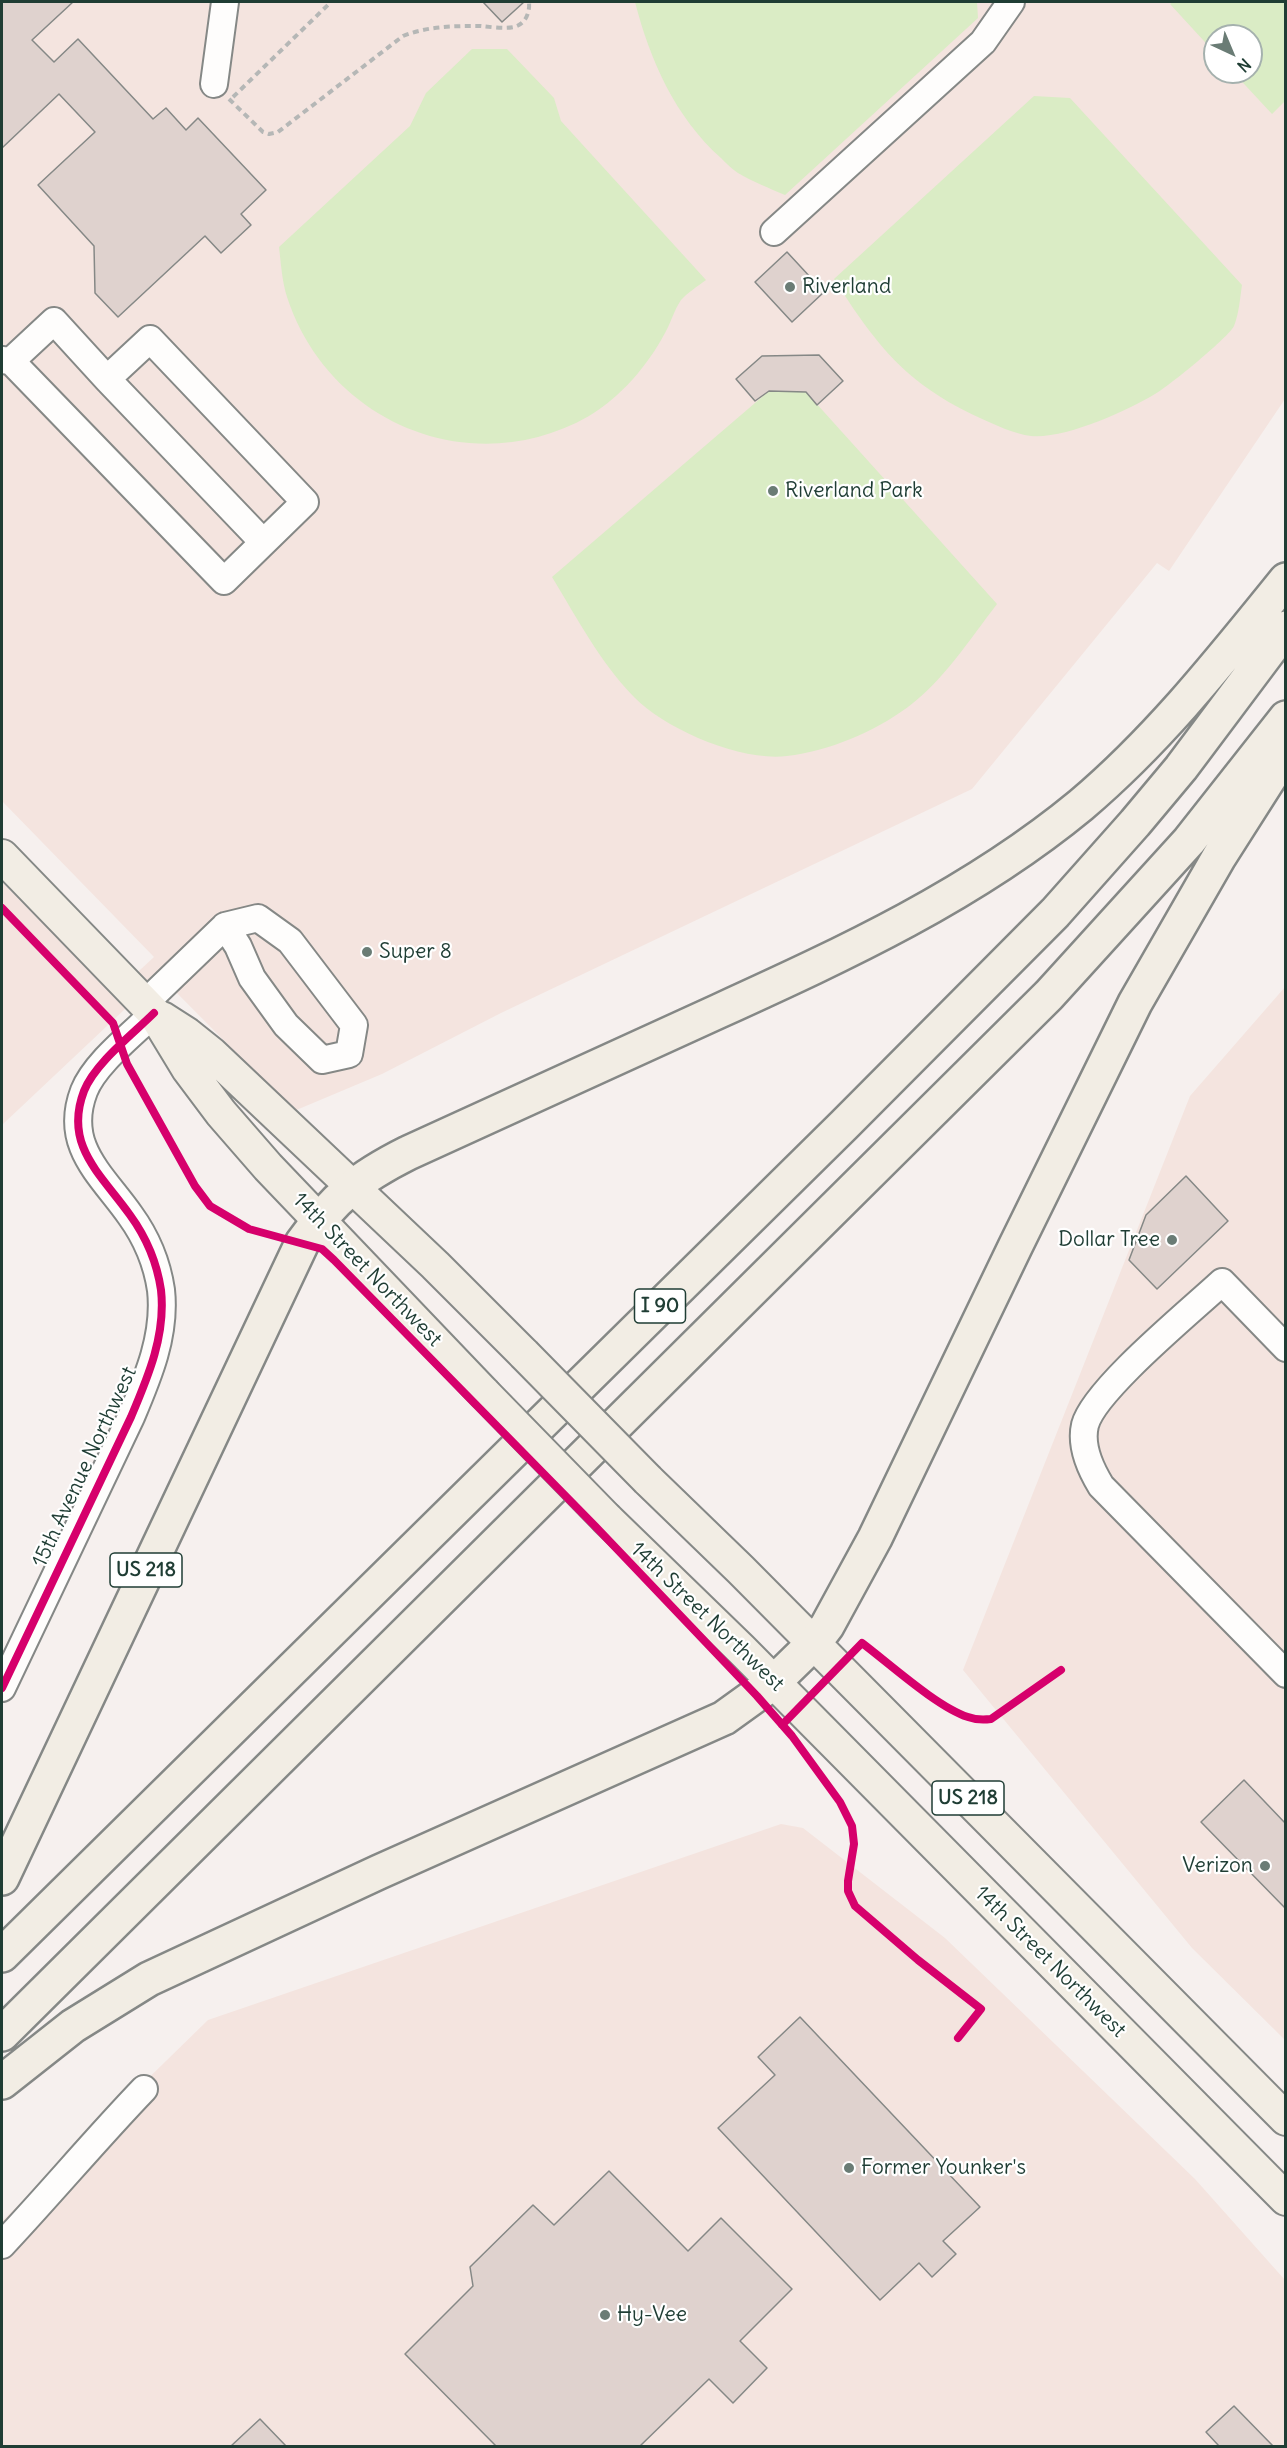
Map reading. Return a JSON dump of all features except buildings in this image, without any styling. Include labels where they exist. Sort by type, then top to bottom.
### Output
[{"type":"highway","points":[[351,1186],[378,1168],[408,1153],[826,962],[917,916],[975,882],[1045,833],[1121,769],[1177,712],[1286,580]]},
{"type":"highway","name":"I 90","points":[[2,1955],[784,1184],[1055,913],[1181,768],[1286,628]]},
{"type":"highway","name":"I 90","points":[[2,2034],[1026,1019],[1124,915],[1189,841],[1286,718]]},
{"type":"highway","points":[[2,2082],[74,2026],[149,1979],[379,1872],[701,1730],[733,1712],[774,1682],[814,1643],[828,1626],[875,1538],[1130,1012],[1219,857],[1286,752]]},
{"type":"highway","name":"US 218","points":[[2,1878],[302,1243],[319,1219],[351,1186]]},
{"type":"main road","name":"14th Street Northwest","points":[[2,856],[149,1008],[188,1070],[221,1113],[268,1167],[484,1393],[1286,2199]]},
{"type":"main road","name":"14th Street Northwest","points":[[149,1008],[188,1034],[212,1054],[435,1265],[1283,2116]]},
{"type":"main road","points":[[1238,2150],[1286,2210]]},
{"type":"street","points":[[222,92],[225,2]]},
{"type":"street","points":[[774,232],[983,42],[1011,2]]},
{"type":"street","points":[[107,379],[150,339],[305,501],[224,581],[6,360],[54,321],[107,379],[263,542]]},
{"type":"street","points":[[258,918],[290,941],[354,1025],[349,1054],[322,1060],[286,1025],[252,978],[238,946],[225,926],[258,918]]},
{"type":"street","name":"15th Avenue Northwest","points":[[2,1688],[131,1417],[148,1377],[159,1338],[161,1308],[155,1263],[144,1237],[130,1215],[95,1171],[83,1151],[78,1130],[79,1109],[84,1089],[149,1008],[225,926]]},
{"type":"street","points":[[1286,1348],[1222,1282],[1119,1378],[1095,1404],[1085,1425],[1085,1447],[1092,1470],[1101,1486],[1286,1674]]},
{"type":"street","points":[[2,2245],[41,2204],[93,2141],[144,2089]]},
{"type":"path","points":[[331,2],[222,92],[263,132],[269,134],[278,132],[403,36],[418,30],[454,26],[515,27],[525,19],[529,2]]},
{"type":"shaded area","points":[[2,2],[1285,2],[1285,399],[1169,571],[1157,563],[972,789],[501,1013],[382,1074],[294,1111],[160,976],[2,1125],[2,882],[113,995],[154,957],[2,801]]},
{"type":"shaded area","points":[[1285,987],[1285,2040],[1192,1948],[963,1670],[1190,1096]]},
{"type":"shaded area","points":[[781,1824],[803,1828],[945,1938],[1195,2179],[1285,2280],[1285,2446],[2,2446],[2,2221],[208,2020]]},
{"type":"green space","points":[[635,2],[977,2],[978,18],[785,195],[736,171],[705,142],[690,124],[666,86],[648,45]]},
{"type":"green space","points":[[1173,2],[1285,2],[1285,101],[1272,114],[1244,84],[1263,84],[1263,24],[1203,24],[1203,40],[1170,4]]},
{"type":"green space","points":[[472,49],[507,49],[554,98],[561,121],[706,280],[681,300],[650,357],[633,379],[612,400],[589,416],[544,435],[498,443],[453,441],[410,429],[370,408],[335,378],[307,341],[287,297],[279,247],[410,126],[426,93]]},
{"type":"green space","points":[[1034,96],[1070,98],[1242,285],[1237,316],[1230,332],[1162,389],[1143,401],[1078,429],[1045,436],[1025,435],[980,418],[954,405],[913,377],[880,343],[834,279]]},
{"type":"green space","name":"Riverland Park","points":[[769,391],[806,392],[997,604],[945,672],[908,707],[881,724],[850,739],[819,750],[787,756],[748,754],[705,741],[665,721],[648,709],[634,697],[610,669],[552,577]]},
{"type":"cycle path","points":[[2,908],[113,1023],[127,1064],[195,1186],[210,1206],[249,1229],[322,1249],[595,1526],[757,1696],[792,1736],[840,1802],[852,1826],[854,1844],[848,1891],[855,1906],[918,1960],[981,2009],[958,2038]]},
{"type":"cycle path","points":[[2,1688],[131,1417],[149,1371],[158,1339],[162,1307],[161,1290],[154,1260],[136,1223],[89,1159],[78,1128],[79,1110],[89,1080],[115,1049],[154,1013]]},
{"type":"cycle path","points":[[782,1725],[862,1643],[942,1704],[968,1717],[982,1720],[991,1719],[1061,1670]]},
{"type":"place","name":"Riverland","points":[[790,287]]},
{"type":"place","name":"Riverland Park","points":[[773,491]]},
{"type":"place","name":"Super 8","points":[[367,952]]},
{"type":"place","name":"Dollar Tree","points":[[1172,1240]]},
{"type":"place","name":"Verizon","points":[[1265,1866]]},
{"type":"place","name":"Former Younker's","points":[[849,2168]]},
{"type":"place","name":"Hy-Vee","points":[[605,2315]]}]
